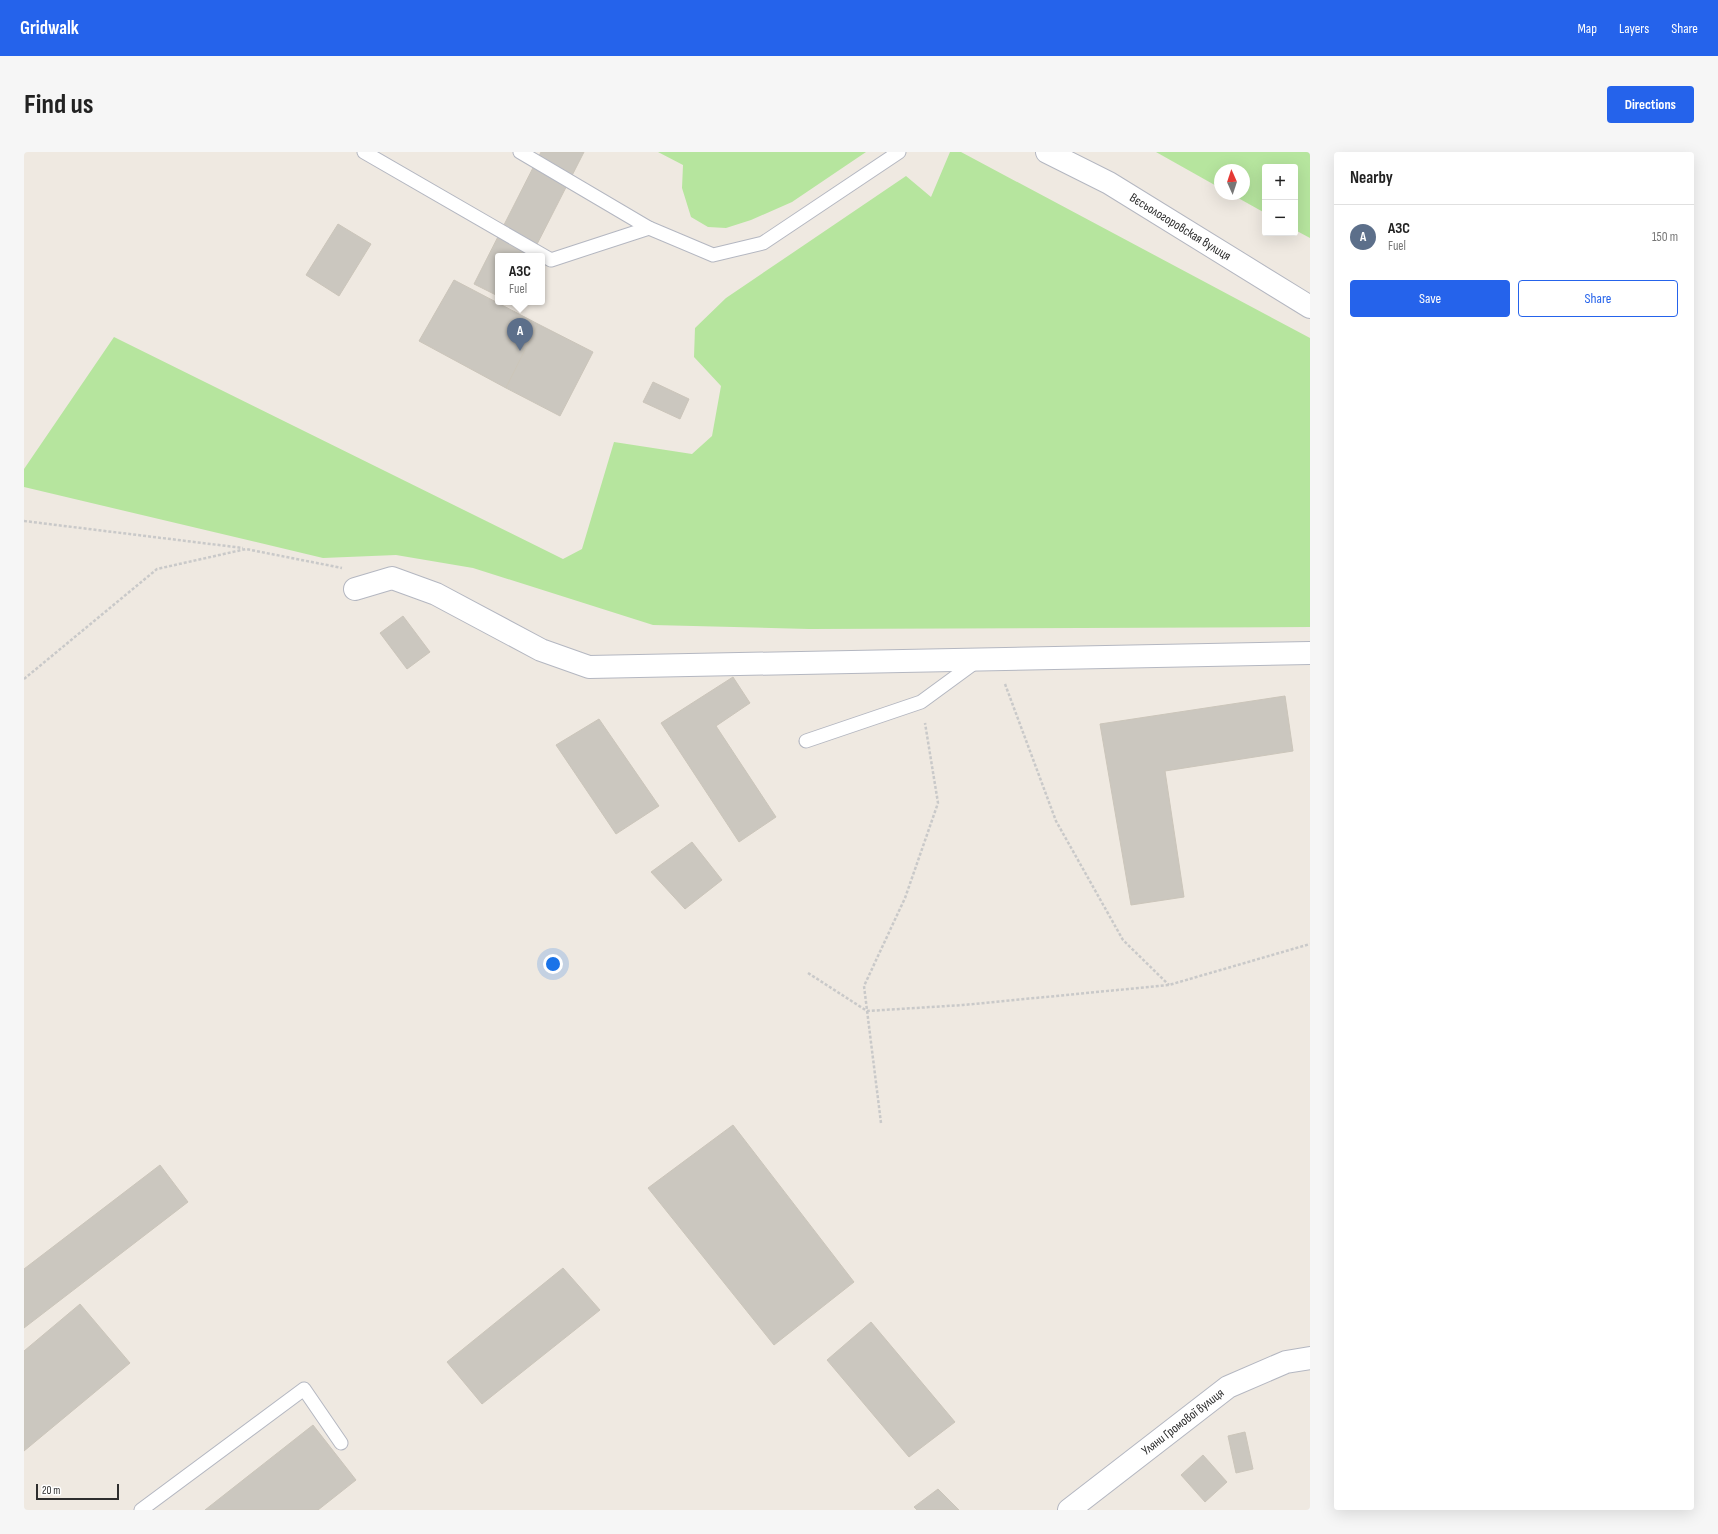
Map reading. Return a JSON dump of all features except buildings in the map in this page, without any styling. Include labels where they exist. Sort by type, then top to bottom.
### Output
[{"type":"street","name":"Вєсьологоровская вулиця","points":[[1047,152],[1109,183],[1310,307]]},
{"type":"street","points":[[355,588],[392,578],[436,594],[541,650],[589,667],[1310,653]]},
{"type":"street","name":"Уляни Громової вулиця","points":[[1069,1510],[1228,1388],[1286,1362],[1310,1358]]},
{"type":"lane","points":[[364,152],[539,253]]},
{"type":"lane","points":[[520,152],[649,228],[713,255],[763,243],[900,152]]},
{"type":"lane","points":[[545,257],[551,260],[649,228]]},
{"type":"lane","points":[[806,741],[921,702],[987,659]]},
{"type":"lane","points":[[141,1510],[304,1389],[341,1443]]},
{"type":"path","points":[[24,521],[246,549],[346,569]]},
{"type":"path","points":[[24,679],[157,570],[246,549]]},
{"type":"path","points":[[987,659],[1056,821],[1123,940],[1169,986]]},
{"type":"path","points":[[881,1123],[864,986],[905,898],[938,803],[921,702]]},
{"type":"path","points":[[808,973],[867,1010],[963,1005],[1169,986],[1310,944]]},
{"type":"green space","points":[[658,152],[866,152],[792,202],[751,220],[726,228],[708,227],[691,217],[682,188],[683,165]]},
{"type":"green space","points":[[950,152],[961,152],[1310,338],[1310,627],[809,629],[653,625],[473,568],[396,555],[323,558],[24,487],[24,469],[114,337],[563,559],[582,549],[614,442],[692,454],[712,436],[721,386],[694,357],[695,328],[726,298],[906,176],[931,197]]},
{"type":"green space","points":[[1156,152],[1310,152],[1310,238],[1298,232],[1298,164],[1262,164],[1262,211],[1242,200],[1250,200],[1250,164],[1214,164],[1214,185]]},
{"type":"place","name":"АЗС","points":[[520,351]]}]
